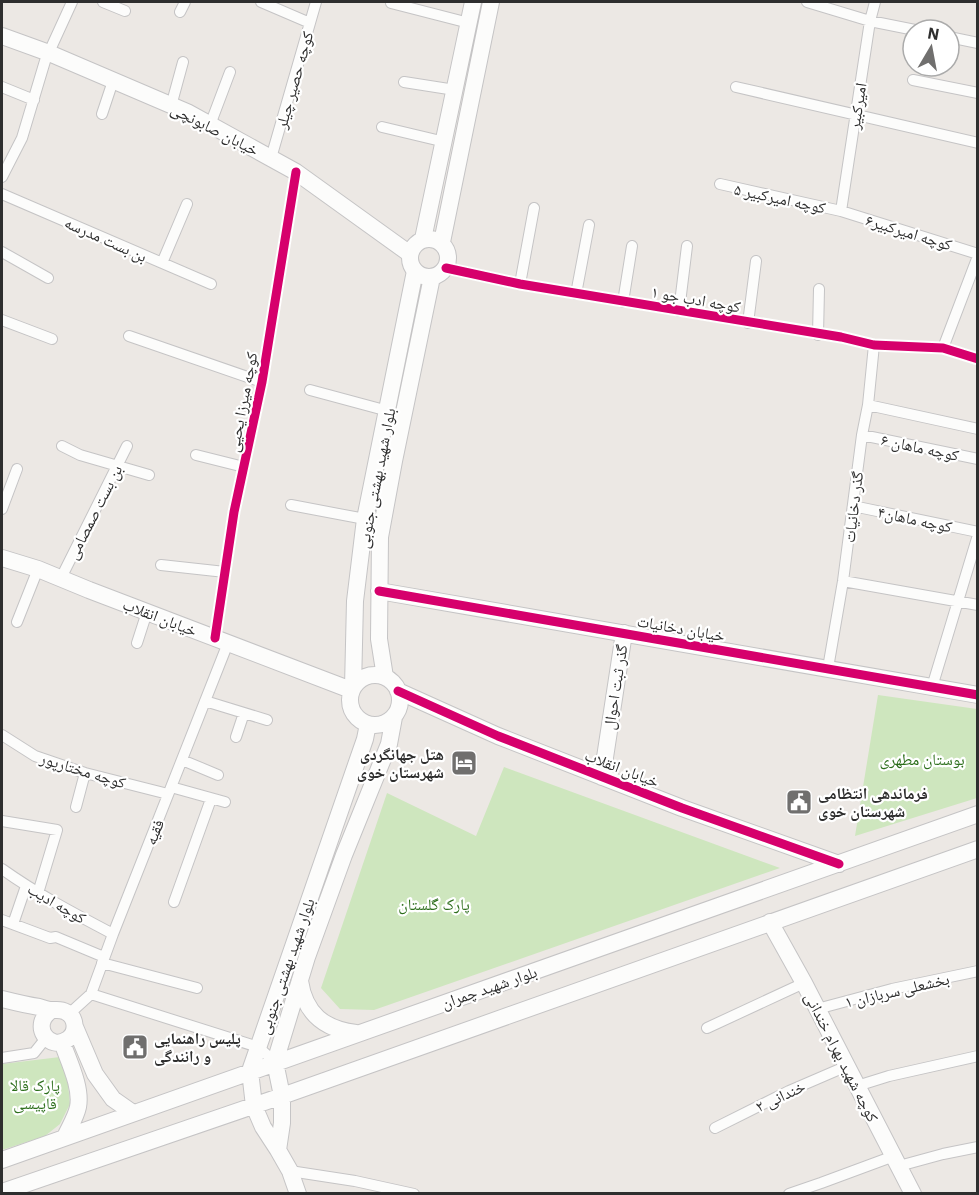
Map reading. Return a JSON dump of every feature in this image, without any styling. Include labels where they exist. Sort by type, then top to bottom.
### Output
[{"type":"main road","points":[[423,239],[473,2]]},
{"type":"main road","points":[[442,242],[491,2]]},
{"type":"main road","name":"خیابان صابونچی","points":[[2,36],[49,53],[187,112],[296,172],[410,254]]},
{"type":"main road","points":[[433,238],[442,242],[449,259],[439,273],[423,276],[415,271],[410,263],[410,254],[414,245],[423,239],[433,238]]},
{"type":"main road","name":"بلوار شهید بهشتی جنوبی","points":[[352,689],[356,601],[365,519],[415,271]]},
{"type":"main road","name":"بلوار شهید بهشتی جنوبی","points":[[386,677],[380,639],[380,537],[394,461],[439,273]]},
{"type":"main road","name":"خیابان انقلاب","points":[[2,558],[38,568],[147,612],[352,689]]},
{"type":"main road","name":"خیابان دخانیات","points":[[379,591],[978,695]]},
{"type":"main road","name":"گذر ثبت احوال","points":[[602,777],[624,633]]},
{"type":"main road","points":[[354,639],[368,647],[375,646],[380,639]]},
{"type":"main road","points":[[371,675],[386,677],[398,691],[400,704],[394,717],[382,724],[368,724],[360,721],[354,715],[351,707],[352,689],[358,681],[371,675]]},
{"type":"main road","name":"خیابان انقلاب","points":[[398,691],[498,736],[602,777],[839,864]]},
{"type":"main road","name":"بلوار شهید بهشتی جنوبی","points":[[275,1062],[300,981],[344,855],[388,744],[394,717]]},
{"type":"main road","name":"بلوار شهید بهشتی جنوبی","points":[[250,1071],[365,739],[368,724]]},
{"type":"main road","name":"بلوار شهید چمران","points":[[2,1160],[978,814]]},
{"type":"main road","name":"بلوار شهید چمران","points":[[5,1192],[978,849]]},
{"type":"main road","name":"کوچه شهید بهرام خندانی","points":[[770,922],[913,1194]]},
{"type":"main road","points":[[300,981],[307,1005],[317,1018],[332,1027],[357,1033]]},
{"type":"main road","points":[[2,999],[52,1010],[63,1010],[72,1021],[95,1074],[113,1099],[133,1113]]},
{"type":"main road","points":[[52,1010],[42,1023],[43,1033],[54,1040],[73,1072],[78,1094],[78,1108],[64,1137]]},
{"type":"main road","points":[[54,1040],[71,1037],[72,1021]]},
{"type":"main road","points":[[275,1062],[282,1096],[282,1123],[278,1150]]},
{"type":"main road","points":[[250,1071],[254,1106],[263,1127],[290,1171],[298,1194]]},
{"type":"street","points":[[2,177],[22,138],[49,53],[72,2]]},
{"type":"street","points":[[103,2],[125,11]]},
{"type":"street","points":[[261,2],[310,23]]},
{"type":"street","name":"کوچه حصیر چیلر","points":[[271,158],[316,2]]},
{"type":"street","points":[[807,2],[870,21],[901,27]]},
{"type":"street","name":"امیرکبیر","points":[[841,211],[870,21],[875,2]]},
{"type":"street","points":[[391,3],[469,23]]},
{"type":"street","points":[[961,39],[978,43]]},
{"type":"street","points":[[171,105],[183,62]]},
{"type":"street","points":[[210,125],[230,72]]},
{"type":"street","points":[[913,80],[978,93]]},
{"type":"street","points":[[102,114],[113,81]]},
{"type":"street","points":[[404,82],[455,90]]},
{"type":"street","points":[[2,87],[34,100]]},
{"type":"street","points":[[736,87],[978,143]]},
{"type":"street","points":[[382,127],[445,142]]},
{"type":"street","name":"کوچه میرزا یحیی","points":[[222,640],[225,572],[234,512],[262,382],[296,172]]},
{"type":"street","name":"کوچه امیرکبیر ۵","points":[[720,184],[841,211]]},
{"type":"street","name":"بن بست مدرسه","points":[[2,194],[211,284]]},
{"type":"street","points":[[162,263],[187,204]]},
{"type":"street","points":[[520,284],[534,208]]},
{"type":"street","name":"کوچه امیرکبیر۶","points":[[841,211],[978,255]]},
{"type":"street","points":[[576,294],[589,225]]},
{"type":"street","points":[[623,302],[632,246]]},
{"type":"street","points":[[679,311],[687,246]]},
{"type":"street","points":[[2,252],[48,278]]},
{"type":"street","points":[[943,348],[978,255]]},
{"type":"street","points":[[748,323],[756,261]]},
{"type":"street","name":"کوچه ادب جو ۱","points":[[439,273],[520,284],[841,337],[874,345],[943,348],[978,359]]},
{"type":"street","points":[[818,334],[819,289]]},
{"type":"street","points":[[2,320],[52,339]]},
{"type":"street","points":[[129,336],[262,382]]},
{"type":"street","name":"گذر دخانیات","points":[[828,669],[868,405],[874,345]]},
{"type":"street","points":[[310,390],[388,411]]},
{"type":"street","points":[[868,405],[978,429]]},
{"type":"street","name":"کوچه ماهان ۶","points":[[862,435],[978,459]]},
{"type":"street","points":[[62,446],[80,455],[149,476]]},
{"type":"street","name":"بن بست صمصامی","points":[[61,578],[127,446]]},
{"type":"street","points":[[196,455],[244,467]]},
{"type":"street","points":[[2,509],[17,469]]},
{"type":"street","points":[[291,506],[365,519]]},
{"type":"street","name":"کوچه ماهان۴","points":[[853,506],[978,534]]},
{"type":"street","points":[[932,687],[978,534]]},
{"type":"street","points":[[161,565],[225,572]]},
{"type":"street","points":[[17,622],[38,568]]},
{"type":"street","points":[[843,581],[978,605]]},
{"type":"street","points":[[137,643],[147,612]]},
{"type":"street","name":"فقیه","points":[[72,1021],[91,994],[205,700],[222,640]]},
{"type":"street","points":[[205,700],[267,720]]},
{"type":"street","points":[[236,737],[244,713]]},
{"type":"street","name":"کوچه مختارپور","points":[[2,735],[35,756],[86,773],[225,802]]},
{"type":"street","points":[[182,760],[218,775]]},
{"type":"street","points":[[76,807],[86,773]]},
{"type":"street","points":[[174,902],[212,798]]},
{"type":"street","points":[[2,821],[57,830],[38,893]]},
{"type":"street","name":"کوچه ادیب","points":[[2,869],[26,886],[113,934]]},
{"type":"street","points":[[13,924],[26,886]]},
{"type":"street","points":[[2,920],[50,938],[56,937],[103,960],[197,988]]},
{"type":"street","name":"بخشعلی سربازان ۱","points":[[817,1009],[892,989],[978,971]]},
{"type":"street","points":[[707,1028],[804,983]]},
{"type":"street","points":[[91,994],[258,1047],[275,1062]]},
{"type":"street","points":[[2,1059],[34,1053],[54,1040]]},
{"type":"street","points":[[857,1086],[889,1076],[978,1056]]},
{"type":"street","name":"خندانی ۲","points":[[715,1128],[789,1091],[847,1066]]},
{"type":"street","points":[[789,1194],[896,1161],[978,1147]]},
{"type":"street","points":[[290,1171],[355,1181],[414,1194]]},
{"type":"green space","name":"بوستان مطهری","points":[[878,695],[977,709],[977,798],[855,836]]},
{"type":"green space","name":"پارک گلستان","points":[[504,767],[780,868],[374,1010],[340,1009],[321,988],[387,793],[476,836]]},
{"type":"green space","name":"پارک قالا قاپیسی","points":[[60,1057],[68,1084],[70,1104],[60,1124],[45,1136],[2,1150],[2,1064]]},
{"type":"cycle path","points":[[215,638],[234,512],[262,382],[296,172]]},
{"type":"cycle path","points":[[446,268],[520,284],[841,337],[874,345],[943,348],[978,359]]},
{"type":"cycle path","points":[[379,591],[978,695]]},
{"type":"cycle path","points":[[398,691],[498,736],[682,808],[839,864]]},
{"type":"place","name":"هتل جهانگردی شهرستان خوی","points":[[464,763]]},
{"type":"place","name":"فرماندهی انتظامی شهرستان خوی","points":[[799,802]]},
{"type":"place","name":"پلیس راهنمایی و رانندگی","points":[[135,1047]]}]
